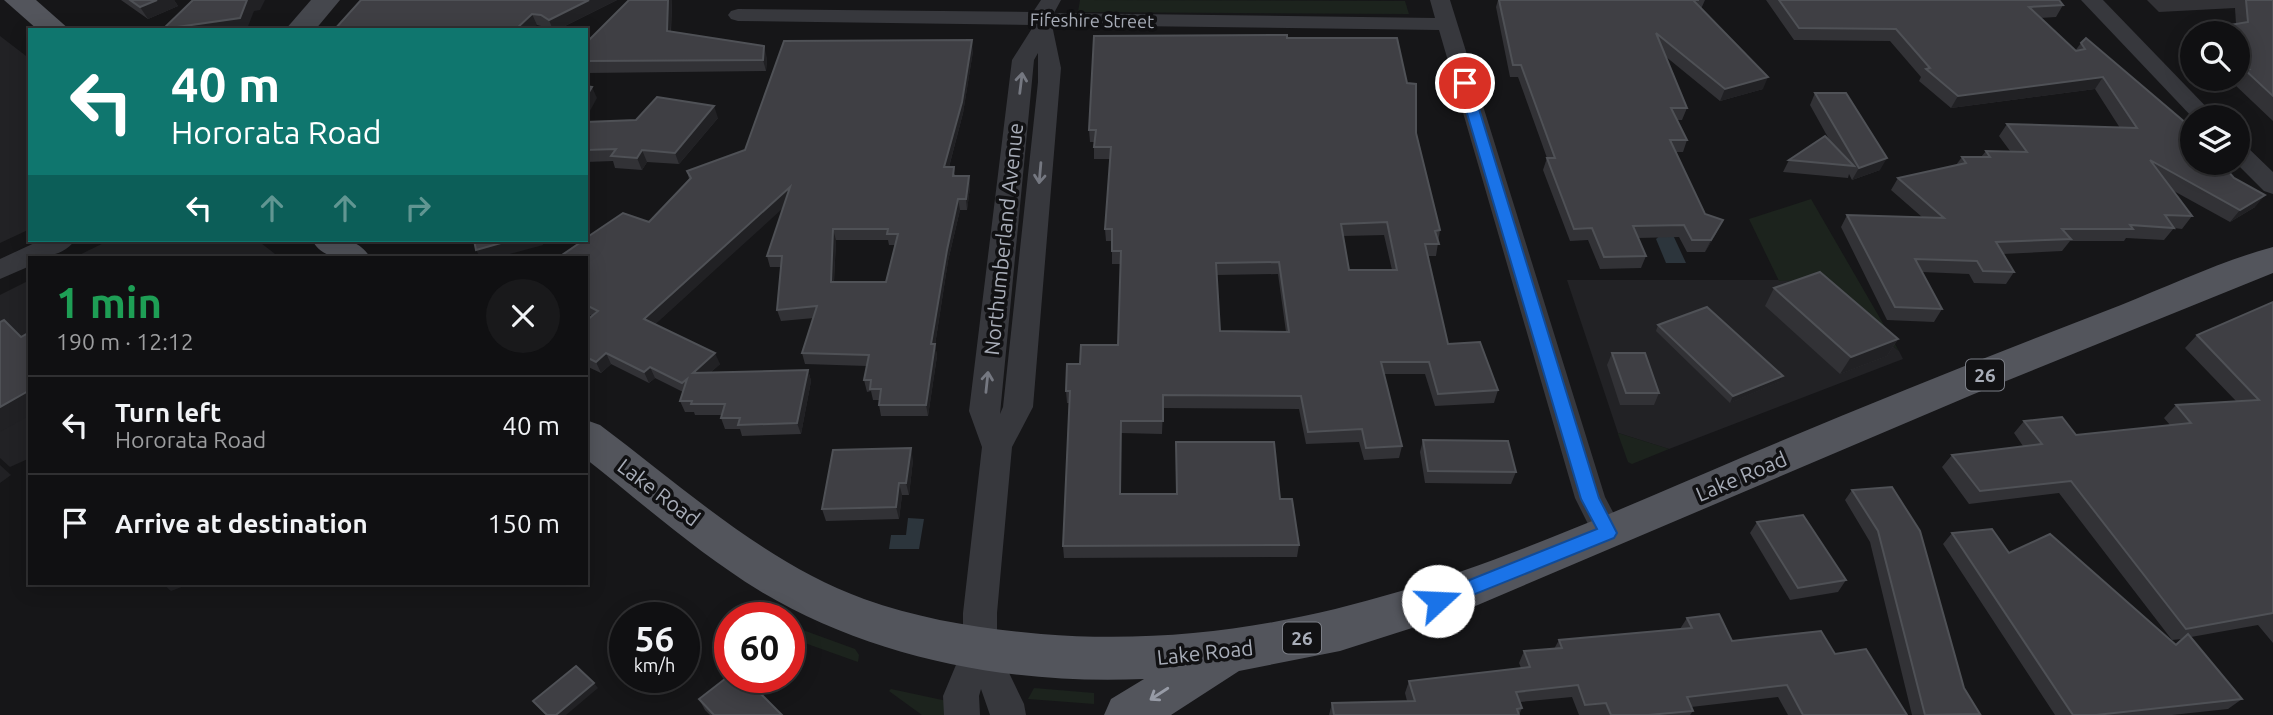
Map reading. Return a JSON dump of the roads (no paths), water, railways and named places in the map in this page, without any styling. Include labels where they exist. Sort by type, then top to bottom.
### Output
[{"type":"main road","points":[[19,0],[54,28]]},
{"type":"main road","points":[[332,242],[351,256]]},
{"type":"main road","name":"Lake Road","points":[[588,438],[759,567],[799,592],[845,612],[909,634],[980,648],[1062,658],[1131,659],[1233,650],[1299,639],[1438,601],[1608,533],[1860,425],[2273,259]]},
{"type":"main road","points":[[1128,715],[1182,679],[1233,650]]},
{"type":"street","points":[[301,28],[326,0]]},
{"type":"street","points":[[2091,0],[2194,105]]},
{"type":"street","points":[[1443,12],[1590,499],[1608,533]]},
{"type":"street","name":"Fifeshire Street","points":[[738,15],[1443,12]]},
{"type":"street","name":"Northumberland Avenue","points":[[980,648],[980,613],[997,447],[1018,407],[1021,379],[1049,82],[1050,58],[1042,13]]},
{"type":"street","name":"Northumberland Avenue","points":[[997,447],[984,411],[990,348],[1023,60],[1042,13]]},
{"type":"street","points":[[2250,163],[2273,187]]},
{"type":"street","points":[[30,256],[58,242]]},
{"type":"street","points":[[0,271],[28,257]]},
{"type":"street","points":[[962,715],[961,696],[980,648]]},
{"type":"street","points":[[980,648],[1006,704],[1008,715]]}]
